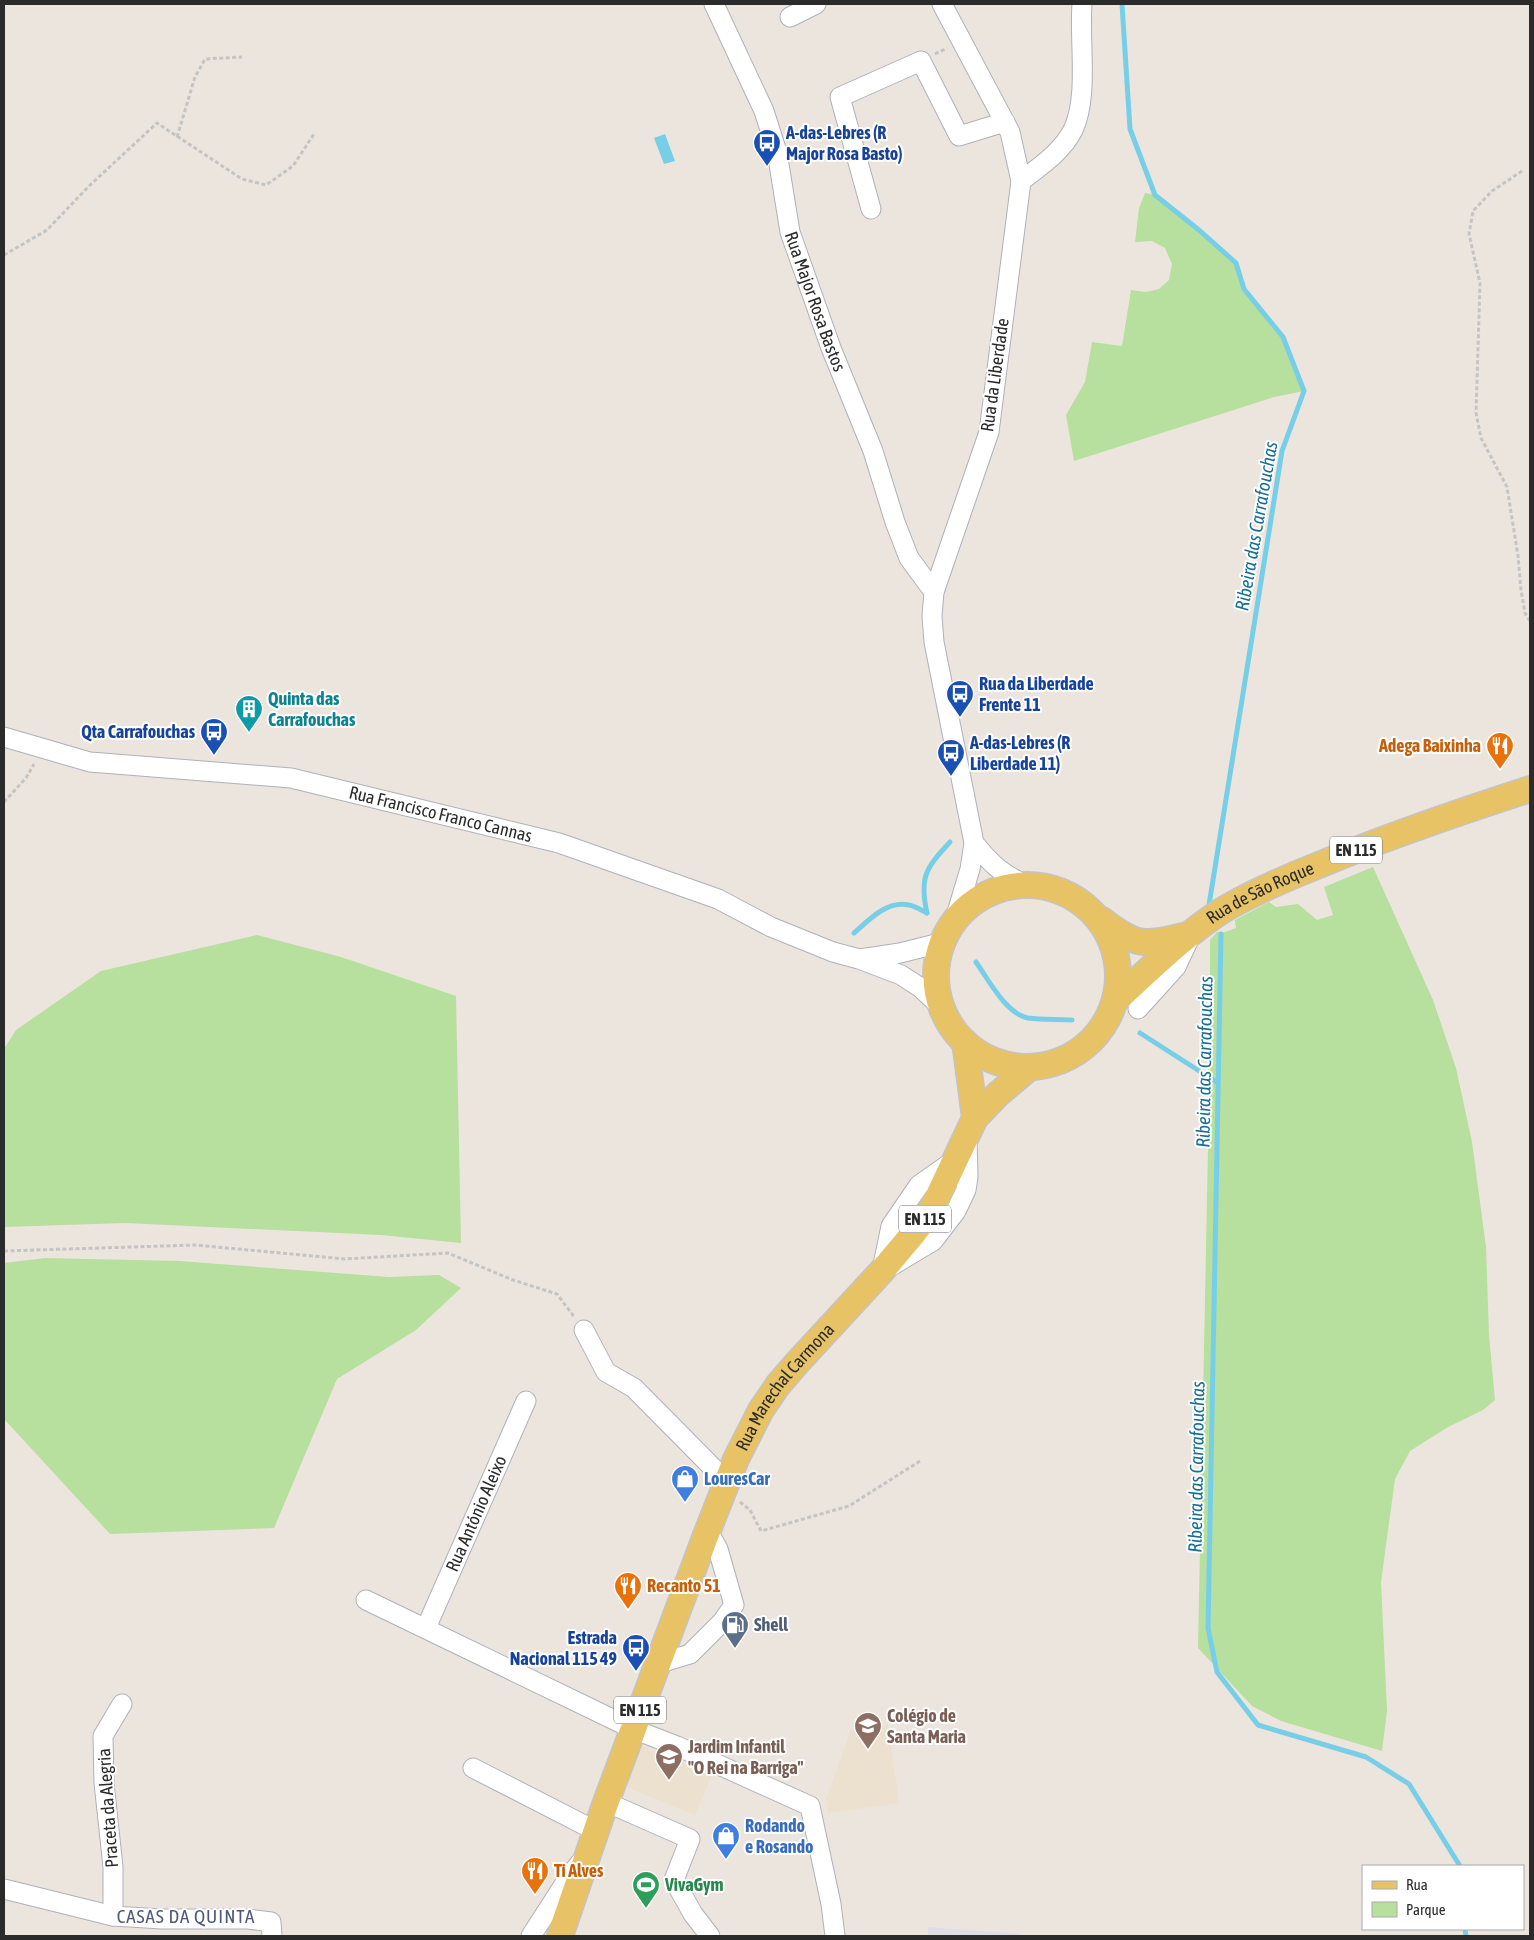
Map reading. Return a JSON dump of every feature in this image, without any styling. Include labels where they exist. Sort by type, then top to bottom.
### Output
[{"type":"main road","name":"Rua de São Roque","points":[[1116,1000],[1192,933],[1222,911],[1260,890],[1447,816],[1530,789]]},
{"type":"main road","name":"EN 115","points":[[1010,885],[1042,885],[1072,896],[1096,916],[1113,943],[1119,972],[1116,1000],[1103,1027],[1084,1048],[1058,1062],[1030,1068],[1002,1064],[974,1051],[953,1031],[939,1005],[934,974],[940,943],[956,916],[981,896],[1010,885]]},
{"type":"main road","name":"Rua de São Roque","points":[[1096,916],[1117,932],[1142,944],[1159,942],[1192,933]]},
{"type":"main road","points":[[965,1042],[966,1138]]},
{"type":"main road","name":"Rua Marechal Carmona","points":[[560,1936],[606,1802],[725,1486],[736,1459],[761,1410],[778,1385],[914,1234],[933,1207],[966,1138],[997,1095],[1030,1068]]},
{"type":"main road","name":"Rua Marechal Carmona","points":[[551,1936],[583,1865]]},
{"type":"street","name":"Rua Major Rosa Bastos","points":[[714,4],[764,111],[777,152],[790,232],[830,348],[873,451],[895,522],[909,558],[934,592]]},
{"type":"street","points":[[790,18],[816,4]]},
{"type":"street","name":"Rua da Liberdade","points":[[942,4],[963,40],[1010,132],[1020,181],[989,432],[934,592],[932,616],[934,642],[974,843],[970,869],[956,916]]},
{"type":"street","points":[[1020,181],[1054,155],[1073,130],[1081,100],[1082,4]]},
{"type":"street","points":[[871,209],[840,97],[921,61],[959,136],[1005,122]]},
{"type":"street","name":"Rua Francisco Franco Cannas","points":[[4,737],[90,762],[291,778],[559,843],[718,899],[771,928],[901,975],[921,988],[939,1005]]},
{"type":"street","name":"Rua da Liberdade","points":[[974,843],[995,867],[1006,876],[1026,885]]},
{"type":"street","points":[[1138,1009],[1176,967],[1192,933]]},
{"type":"street","name":"Rua Francisco Franco Cannas","points":[[859,959],[900,953],[940,943]]},
{"type":"street","points":[[584,1330],[606,1372],[634,1388],[725,1486]]},
{"type":"street","name":"Rua António Aleixo","points":[[426,1628],[526,1401]]},
{"type":"street","points":[[657,1664],[690,1654],[722,1622],[734,1605],[718,1549],[708,1531]]},
{"type":"street","points":[[366,1600],[633,1729],[677,1746],[810,1806],[831,1904],[835,1936]]},
{"type":"street","name":"Praceta da Alegria","points":[[113,1916],[113,1867],[104,1783],[103,1736],[122,1704]]},
{"type":"street","points":[[473,1768],[596,1831]]},
{"type":"street","points":[[606,1802],[690,1839],[674,1880],[693,1914],[710,1936]]},
{"type":"street","name":"Rua Marechal Carmona","points":[[531,1936],[571,1874],[583,1865]]},
{"type":"street","points":[[659,1876],[700,1936]]},
{"type":"street","points":[[4,1890],[113,1916],[162,1919],[248,1919],[271,1922],[272,1936]]},
{"type":"path","points":[[921,61],[963,40]]},
{"type":"path","points":[[177,137],[195,77],[205,59],[242,57]]},
{"type":"path","points":[[4,256],[47,230],[90,186],[157,123],[242,179],[266,185],[293,166],[314,134]]},
{"type":"path","points":[[1522,171],[1492,191],[1473,211],[1469,234],[1480,282],[1476,412],[1481,438],[1507,487],[1518,556],[1521,590],[1525,613],[1530,620]]},
{"type":"path","points":[[4,802],[26,778],[43,748]]},
{"type":"path","points":[[4,1251],[195,1245],[345,1259],[448,1253],[513,1280],[558,1294],[584,1330]]},
{"type":"path","points":[[725,1486],[750,1510],[761,1532],[849,1506],[920,1461]]},
{"type":"shaded area","name":"Colégio de Santa Maria","points":[[888,1724],[899,1803],[828,1813],[826,1799],[851,1730]]},
{"type":"shaded area","name":"Jardim Infantil \"O Rei na Barriga\"","points":[[642,1746],[712,1774],[695,1815],[626,1787]]},
{"type":"shaded area","points":[[928,1927],[1021,1934],[1021,1936],[928,1936]]},
{"type":"green space","points":[[1145,193],[1155,195],[1236,263],[1244,289],[1283,337],[1304,391],[1274,397],[1074,461],[1066,415],[1085,382],[1092,342],[1122,346],[1131,290],[1146,292],[1159,289],[1169,280],[1172,264],[1165,248],[1152,241],[1135,242],[1139,208]]},
{"type":"green space","points":[[1373,867],[1433,1000],[1456,1068],[1472,1142],[1486,1247],[1489,1335],[1495,1400],[1483,1410],[1448,1427],[1410,1451],[1395,1479],[1381,1582],[1387,1711],[1382,1751],[1281,1721],[1252,1706],[1198,1648],[1210,1050],[1210,940],[1217,932],[1225,932],[1236,928],[1235,920],[1269,902],[1276,907],[1298,904],[1317,920],[1333,915],[1324,887]]},
{"type":"green space","points":[[257,935],[341,957],[456,996],[461,1243],[381,1235],[125,1223],[4,1227],[4,1049],[16,1030],[101,971]]},
{"type":"green space","points":[[45,1258],[179,1261],[389,1277],[439,1275],[461,1288],[416,1330],[337,1379],[274,1528],[110,1534],[4,1419],[4,1263]]},
{"type":"water","points":[[665,134],[675,161],[664,164],[654,138]]},
{"type":"waterway","name":"Ribeira das Carrafouchas","points":[[1122,4],[1130,129],[1155,195],[1236,263],[1244,289],[1283,337],[1304,391],[1282,451],[1209,905]]},
{"type":"waterway","points":[[927,913],[924,890],[926,874],[935,859],[950,842]]},
{"type":"waterway","points":[[854,933],[872,917],[893,905],[909,905],[927,913]]},
{"type":"waterway","name":"Ribeira das Carrafouchas","points":[[1221,934],[1208,1628],[1217,1672],[1258,1725],[1366,1757],[1409,1784],[1459,1865]]},
{"type":"waterway","points":[[976,962],[998,995],[1012,1010],[1020,1015],[1033,1019],[1072,1020]]},
{"type":"waterway","points":[[1140,1033],[1218,1083]]},
{"type":"waterway","name":"Ribeira das Carrafouchas","points":[[1465,1930],[1466,1936]]},
{"type":"place","name":"A-das-Lebres (R Major Rosa Basto)","points":[[767,167]]},
{"type":"place","name":"Rua da Liberdade Frente 11","points":[[960,718]]},
{"type":"place","name":"Quinta das Carrafouchas","points":[[249,733]]},
{"type":"place","name":"Qta Carrafouchas","points":[[214,756]]},
{"type":"place","name":"Adega Baixinha","points":[[1500,770]]},
{"type":"place","name":"A-das-Lebres (R Liberdade 11)","points":[[951,777]]},
{"type":"place","name":"LouresCar","points":[[685,1503]]},
{"type":"place","name":"Recanto 51","points":[[628,1610]]},
{"type":"place","name":"Shell","points":[[735,1649]]},
{"type":"place","name":"Estrada Nacional 115 49","points":[[636,1672]]},
{"type":"place","name":"Colégio de Santa Maria","points":[[868,1750]]},
{"type":"place","name":"Jardim Infantil \"O Rei na Barriga\"","points":[[669,1781]]},
{"type":"place","name":"Rodando e Rosando","points":[[726,1860]]},
{"type":"place","name":"Ti Alves","points":[[535,1895]]},
{"type":"place","name":"VivaGym","points":[[646,1909]]},
{"type":"district","name":"CASAS DA QUINTA","points":[[186,1916]]}]
